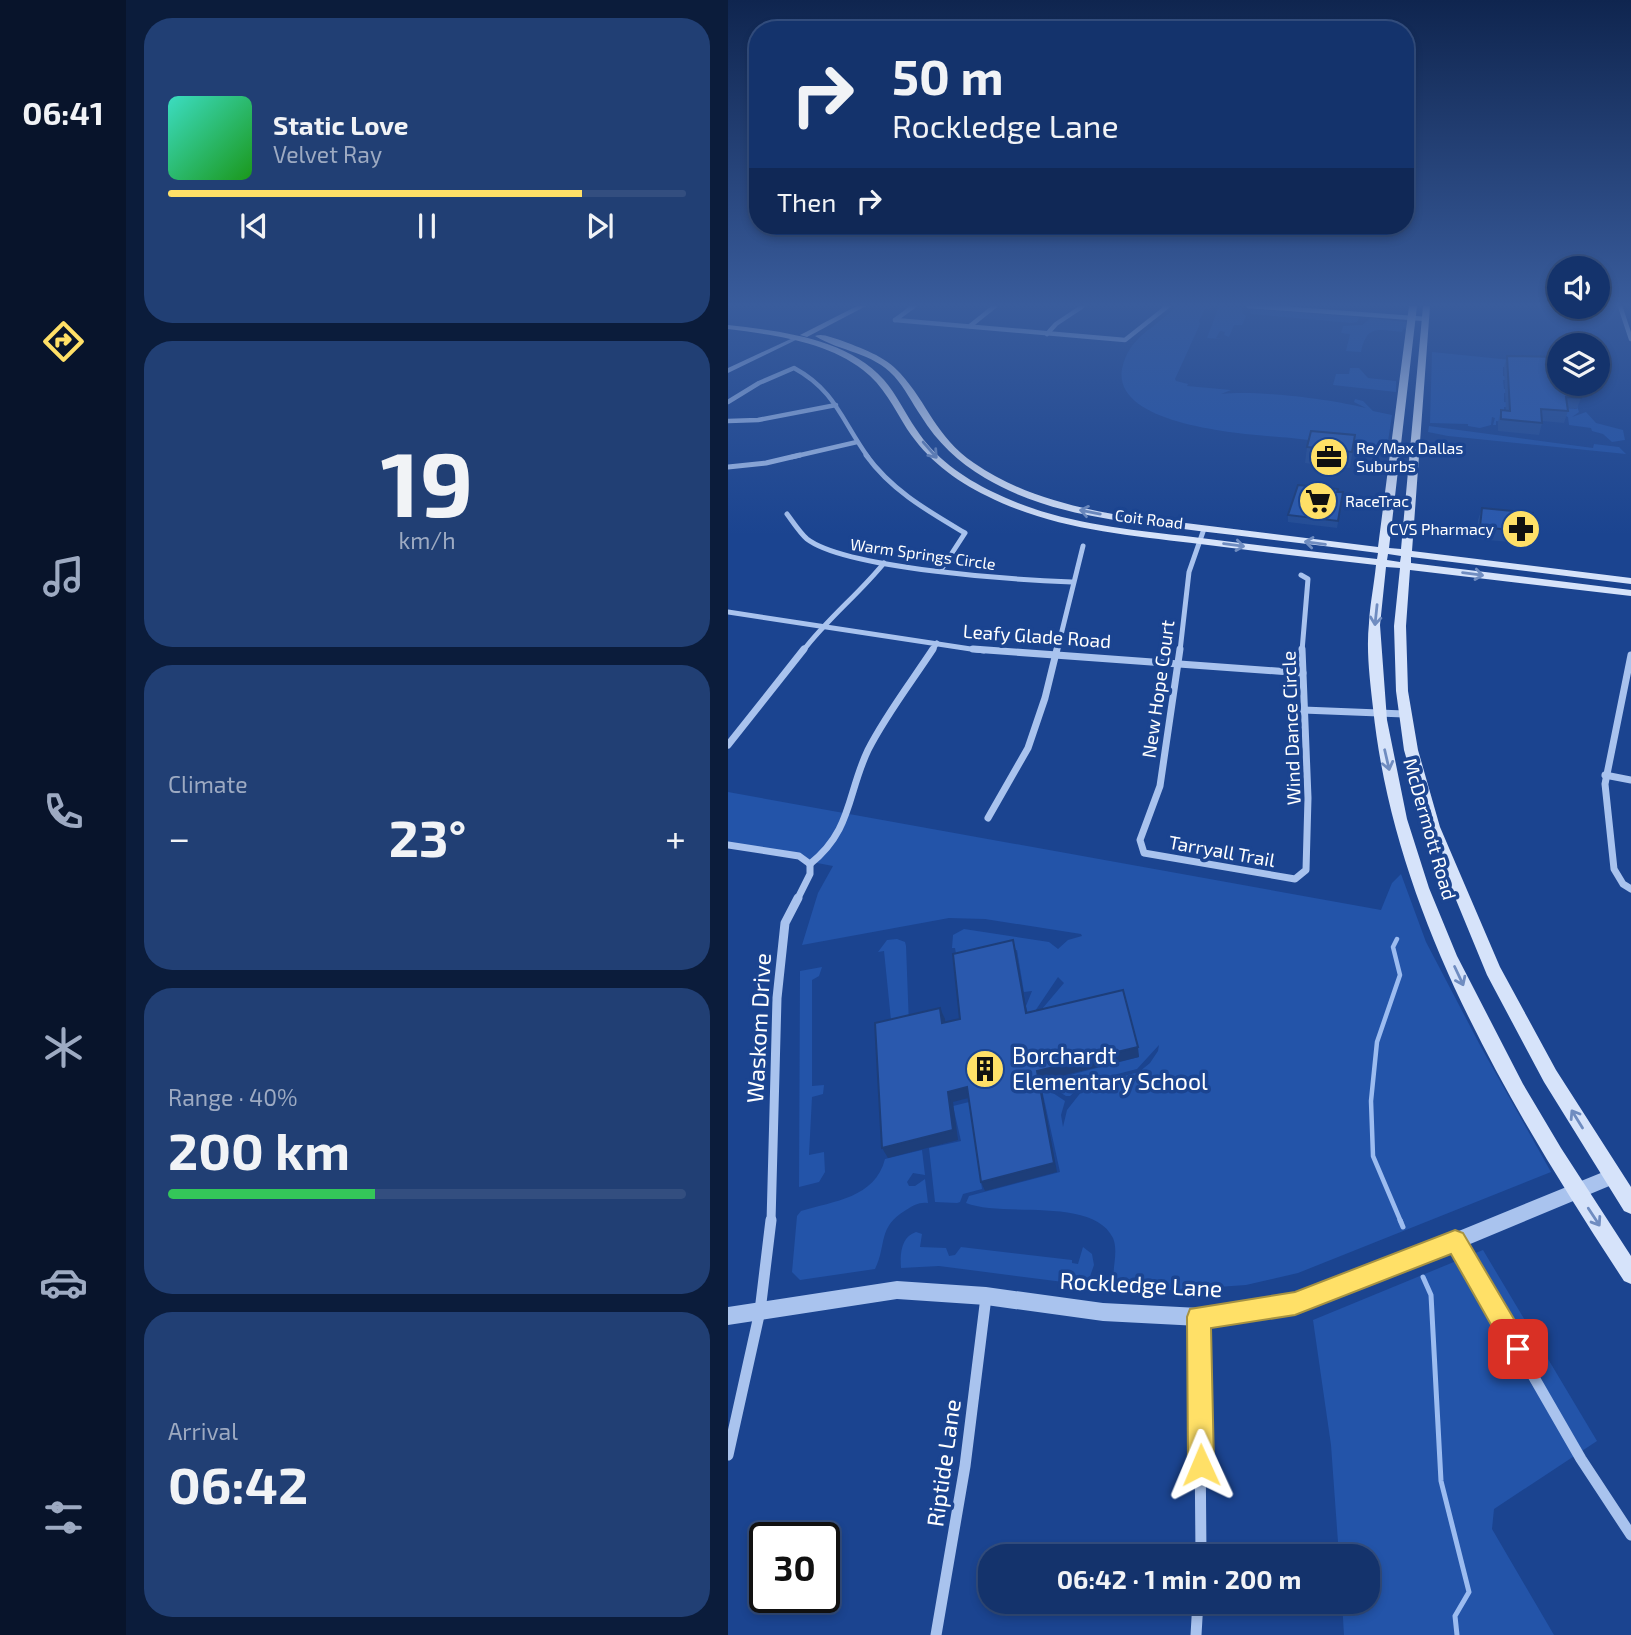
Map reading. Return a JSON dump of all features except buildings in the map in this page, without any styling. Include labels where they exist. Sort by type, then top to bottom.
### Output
[{"type":"main road","name":"Coit Road","points":[[881,382],[933,456],[972,486],[1060,520],[1108,530],[1198,541],[1382,556]]},
{"type":"main road","name":"Coit Road","points":[[904,382],[946,444],[972,466],[1032,496],[1088,512],[1405,559],[1631,581]]},
{"type":"main road","name":"McDermott Road","points":[[1404,382],[1374,625],[1385,752],[1405,833],[1436,925],[1463,983],[1522,1097],[1577,1191],[1631,1274]]},
{"type":"main road","name":"McDermott Road","points":[[1420,382],[1400,626],[1404,714],[1433,827],[1471,923],[1550,1076],[1631,1204]]},
{"type":"main road","points":[[1402,396],[1419,398]]},
{"type":"main road","points":[[907,421],[926,416]]},
{"type":"main road","points":[[1395,455],[1414,456]]},
{"type":"main road","name":"Coit Road","points":[[1405,559],[1517,579],[1631,593]]},
{"type":"main road","points":[[1517,579],[1526,576],[1553,579],[1556,572]]},
{"type":"street","points":[[728,402],[761,382]]},
{"type":"street","points":[[818,382],[836,405],[879,473],[911,500],[965,533],[941,570]]},
{"type":"street","points":[[728,421],[758,420],[836,405]]},
{"type":"street","points":[[728,467],[766,463],[857,442]]},
{"type":"street","name":"Warm Springs Circle","points":[[787,514],[807,539],[836,554],[884,563],[1020,580],[1072,582]]},
{"type":"street","name":"New Hope Court","points":[[1144,853],[1140,840],[1160,786],[1186,600],[1186,580],[1204,529]]},
{"type":"street","points":[[988,818],[1029,746],[1083,546]]},
{"type":"street","points":[[728,745],[822,626],[862,590],[884,563]]},
{"type":"street","name":"Wind Dance Circle","points":[[1295,879],[1306,870],[1311,827],[1303,710],[1303,610],[1308,579],[1301,575]]},
{"type":"street","name":"Leafy Glade Road","points":[[728,612],[994,652],[1056,654],[1304,673]]},
{"type":"street","name":"Waskom Drive","points":[[728,1455],[760,1311],[771,1238],[781,955],[785,923],[810,874],[810,864],[828,850],[843,824],[868,750],[937,643]]},
{"type":"street","points":[[1627,886],[1612,861],[1605,775],[1631,655]]},
{"type":"street","points":[[1303,710],[1404,714]]},
{"type":"street","points":[[728,733],[737,735]]},
{"type":"street","points":[[1605,775],[1631,780]]},
{"type":"street","points":[[728,845],[799,856],[810,864]]},
{"type":"street","name":"Tarryall Trail","points":[[1144,853],[1295,879]]},
{"type":"street","name":"Rockledge Lane","points":[[728,1315],[897,1290],[986,1296],[1103,1312],[1199,1317],[1245,1313],[1295,1304],[1613,1177]]},
{"type":"street","points":[[1455,1241],[1581,1459],[1631,1535]]},
{"type":"street","name":"Riptide Lane","points":[[936,1635],[978,1381],[986,1296]]},
{"type":"street","points":[[1199,1317],[1201,1544]]},
{"type":"street","points":[[1196,1635],[1197,1614]]},
{"type":"shaded area","points":[[1124,382],[1181,382],[1188,384],[1187,386],[1231,390],[1221,394],[1294,396],[1366,408],[1354,402],[1355,399],[1363,401],[1373,411],[1392,415],[1387,448],[1248,434],[1189,424],[1161,416],[1139,404],[1125,389]]},
{"type":"shaded area","points":[[1334,382],[1396,382],[1396,392],[1333,385]]},
{"type":"shaded area","points":[[1431,382],[1503,382],[1504,389],[1521,390],[1521,395],[1504,393],[1504,402],[1522,404],[1522,409],[1504,407],[1504,412],[1523,424],[1496,421],[1496,425],[1493,425],[1495,418],[1492,417],[1491,425],[1480,428],[1468,424],[1430,423]]},
{"type":"shaded area","points":[[1545,406],[1577,409],[1577,406],[1579,412],[1572,417],[1586,412],[1596,423],[1623,430],[1625,440],[1612,442],[1591,428],[1569,425],[1568,417]]},
{"type":"shaded area","points":[[1429,426],[1593,448],[1594,444],[1619,447],[1626,454],[1448,436],[1428,432]]},
{"type":"shaded area","points":[[728,792],[1381,910],[1392,883],[1401,874],[1426,942],[1551,1172],[1298,1273],[1246,1285],[1160,1291],[1117,1290],[1114,1278],[1115,1245],[1113,1238],[1102,1225],[1087,1217],[1067,1212],[1002,1209],[966,1203],[969,1196],[1060,1172],[1041,1085],[1065,1101],[1061,1115],[1063,1127],[1067,1110],[1082,1091],[1101,1082],[1139,1072],[1150,1063],[1159,1045],[1137,1069],[1094,1080],[1066,1096],[1043,1082],[1139,1057],[1124,1000],[1031,1022],[1064,983],[1058,977],[1029,1020],[1026,1006],[1032,991],[1024,992],[1017,950],[958,965],[955,948],[952,948],[953,935],[964,929],[1049,942],[1058,949],[1068,940],[1082,936],[1081,934],[985,919],[949,918],[802,945],[818,893],[833,866],[728,846]]},
{"type":"shaded area","points":[[887,940],[905,942],[906,946],[909,1025],[892,1030],[884,951],[878,952]]},
{"type":"shaded area","points":[[822,967],[819,976],[812,980],[812,1086],[824,1085],[823,1094],[812,1097],[809,1155],[824,1152],[825,1172],[819,1182],[799,1187],[800,971]]},
{"type":"shaded area","points":[[969,1102],[982,1189],[963,1194],[957,1203],[935,1202],[929,1148],[961,1141],[953,1106]]},
{"type":"shaded area","points":[[922,1150],[925,1175],[913,1173],[907,1182],[909,1186],[915,1186],[925,1179],[928,1203],[919,1203],[897,1216],[891,1223],[875,1269],[800,1280],[792,1272],[797,1216],[801,1211],[852,1196],[872,1182],[885,1159]]},
{"type":"shaded area","points":[[916,1232],[922,1234],[920,1247],[946,1248],[949,1256],[955,1255],[961,1247],[1072,1260],[1072,1263],[1078,1264],[1083,1247],[1092,1254],[1094,1265],[1087,1285],[939,1266],[901,1268],[904,1242]]},
{"type":"shaded area","points":[[1483,1250],[1597,1441],[1494,1509],[1492,1529],[1554,1635],[1344,1635],[1343,1614],[1380,1614],[1380,1544],[1338,1544],[1331,1445],[1313,1320]]},
{"type":"waterway","points":[[1397,939],[1393,947],[1400,975],[1377,1042],[1371,1101],[1373,1156],[1401,1222]]},
{"type":"waterway","points":[[1400,1220],[1403,1227]]},
{"type":"waterway","points":[[1423,1277],[1431,1295],[1441,1481],[1469,1592],[1455,1616],[1457,1635]]},
{"type":"place","name":"Re/Max Dallas Suburbs","points":[[1329,457]]},
{"type":"place","name":"RaceTrac","points":[[1318,501]]},
{"type":"place","name":"CVS Pharmacy","points":[[1521,529]]},
{"type":"place","name":"Borchardt Elementary School","points":[[985,1069]]},
{"type":"route","points":[[1201,1465],[1199,1317],[1245,1313],[1295,1304],[1455,1241],[1518,1349]]}]
